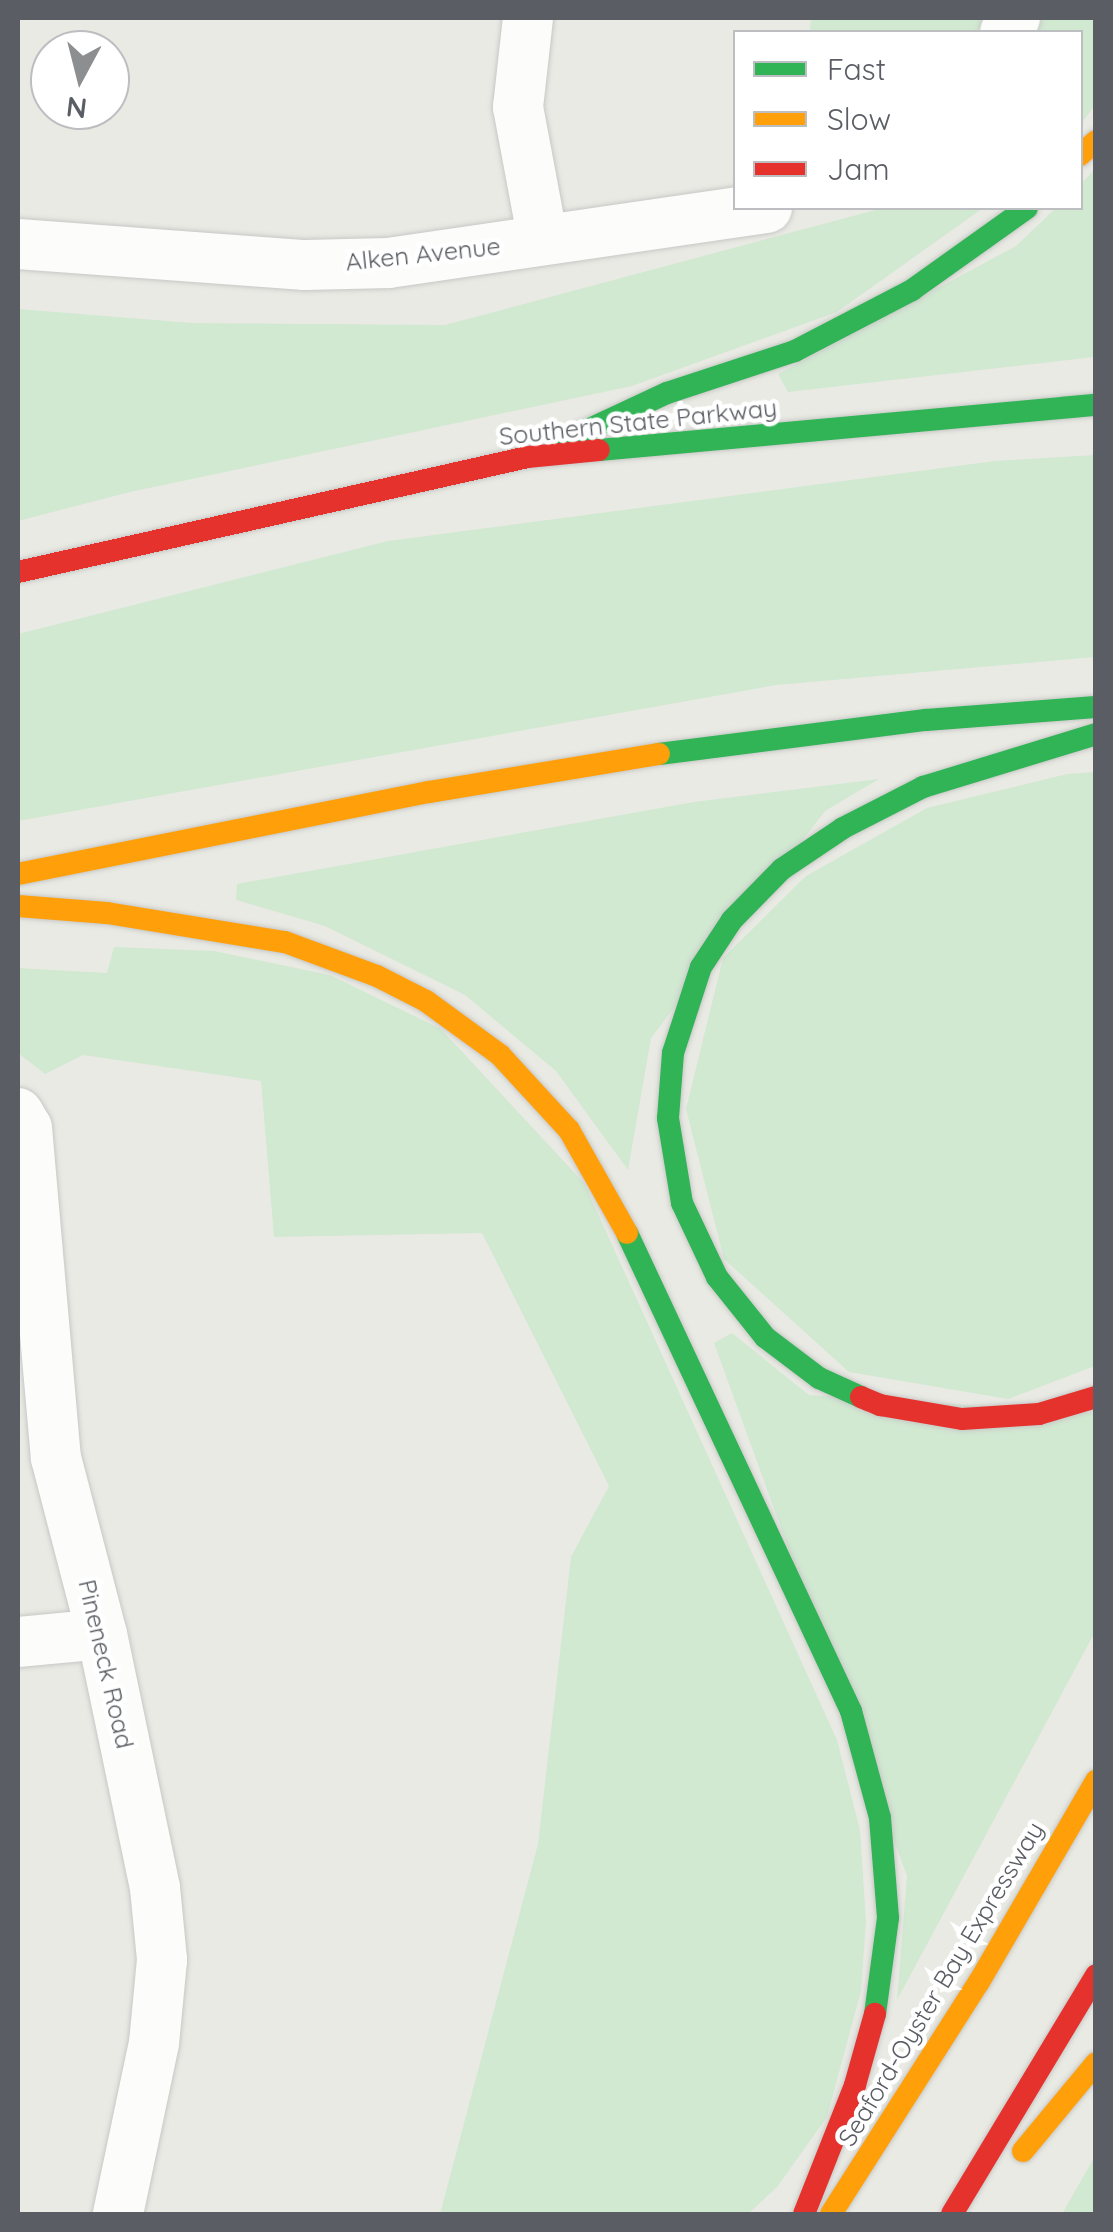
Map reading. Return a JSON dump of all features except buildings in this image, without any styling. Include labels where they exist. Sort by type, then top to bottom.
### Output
[{"type":"highway","points":[[528,458],[667,393],[794,351],[912,290],[1024,210]]},
{"type":"highway","name":"Southern State Parkway","points":[[18,572],[528,458],[1096,405]]},
{"type":"highway","points":[[18,874],[428,792],[668,754],[926,720],[1096,707]]},
{"type":"highway","points":[[1096,734],[923,787],[842,828],[782,869],[732,920],[702,966],[679,1025],[668,1118],[682,1203],[717,1277],[765,1336],[819,1378],[880,1405],[962,1419],[1039,1414],[1096,1398]]},
{"type":"highway","points":[[18,906],[107,913],[285,942],[377,976],[439,1009],[500,1055],[569,1130],[593,1168],[656,1289],[810,1617],[851,1711],[880,1818],[888,1918],[879,2002],[856,2085],[804,2214]]},
{"type":"highway","name":"Seaford-Oyster Bay Expressway","points":[[831,2214],[980,1982],[1096,1781]]},
{"type":"highway","points":[[952,2214],[1096,1974]]},
{"type":"highway","points":[[970,2214],[1096,2063]]},
{"type":"street","points":[[528,18],[518,107],[543,240]]},
{"type":"street","name":"Alken Avenue","points":[[18,244],[305,265],[389,263],[754,210]]},
{"type":"street","name":"Pineneck Road","points":[[18,1113],[26,1128],[56,1458],[102,1634],[155,1888],[162,1960],[154,2043],[118,2214]]},
{"type":"street","points":[[18,1642],[102,1634]]},
{"type":"green space","points":[[811,18],[993,18],[985,30],[810,30]]},
{"type":"green space","points":[[1040,18],[1095,18],[1095,105],[1083,121],[1083,30],[1030,30]]},
{"type":"green space","points":[[1095,169],[1095,357],[788,392],[778,374],[1016,246],[1054,210],[1083,210],[1083,182]]},
{"type":"green space","points":[[876,210],[980,210],[837,312],[632,386],[130,492],[18,521],[18,309],[192,323],[445,325]]},
{"type":"green space","points":[[1095,455],[1095,657],[776,685],[18,821],[18,634],[388,541],[995,461]]},
{"type":"green space","points":[[1095,772],[1095,1366],[1008,1399],[849,1372],[724,1259],[686,1109],[723,958],[806,876],[927,808],[1067,774]]},
{"type":"green space","points":[[879,779],[825,811],[651,1038],[628,1170],[556,1071],[465,995],[325,926],[236,900],[237,884],[694,802]]},
{"type":"green space","points":[[114,947],[214,951],[330,975],[441,1029],[584,1183],[837,1740],[860,1830],[866,1922],[861,1991],[827,2117],[777,2187],[748,2214],[440,2214],[538,1844],[571,1557],[609,1486],[482,1233],[274,1237],[261,1081],[83,1055],[45,1074],[18,1053],[18,968],[107,973]]},
{"type":"green space","points":[[732,1333],[809,1395],[1095,1413],[1095,1632],[897,2000],[907,1876],[714,1343]]},
{"type":"green space","points":[[1095,2156],[1095,2214],[1062,2214]]},
{"type":"traffic: fast","points":[[564,441],[667,393],[795,351],[912,290],[1024,210]]},
{"type":"traffic: fast","points":[[599,450],[1096,405]]},
{"type":"traffic: fast","points":[[659,754],[926,720],[1096,707]]},
{"type":"traffic: fast","points":[[861,1397],[819,1378],[765,1337],[717,1277],[682,1203],[668,1118],[673,1053],[701,967],[732,920],[782,869],[843,828],[923,787],[1096,734]]},
{"type":"traffic: fast","points":[[627,1233],[851,1711],[880,1818],[888,1918],[875,2014]]},
{"type":"traffic: slow","points":[[1083,152],[1096,141]]},
{"type":"traffic: slow","points":[[18,874],[429,792],[659,754]]},
{"type":"traffic: slow","points":[[18,906],[107,913],[285,942],[377,976],[426,1001],[500,1055],[569,1130],[627,1233]]},
{"type":"traffic: slow","points":[[831,2214],[979,1982],[1096,1781]]},
{"type":"traffic: slow","points":[[1023,2151],[1096,2063]]},
{"type":"traffic: jam","points":[[18,572],[528,457],[599,450]]},
{"type":"traffic: jam","points":[[861,1397],[880,1405],[962,1419],[1039,1414],[1096,1397]]},
{"type":"traffic: jam","points":[[952,2214],[1096,1975]]},
{"type":"traffic: jam","points":[[804,2214],[855,2085],[875,2014]]}]
